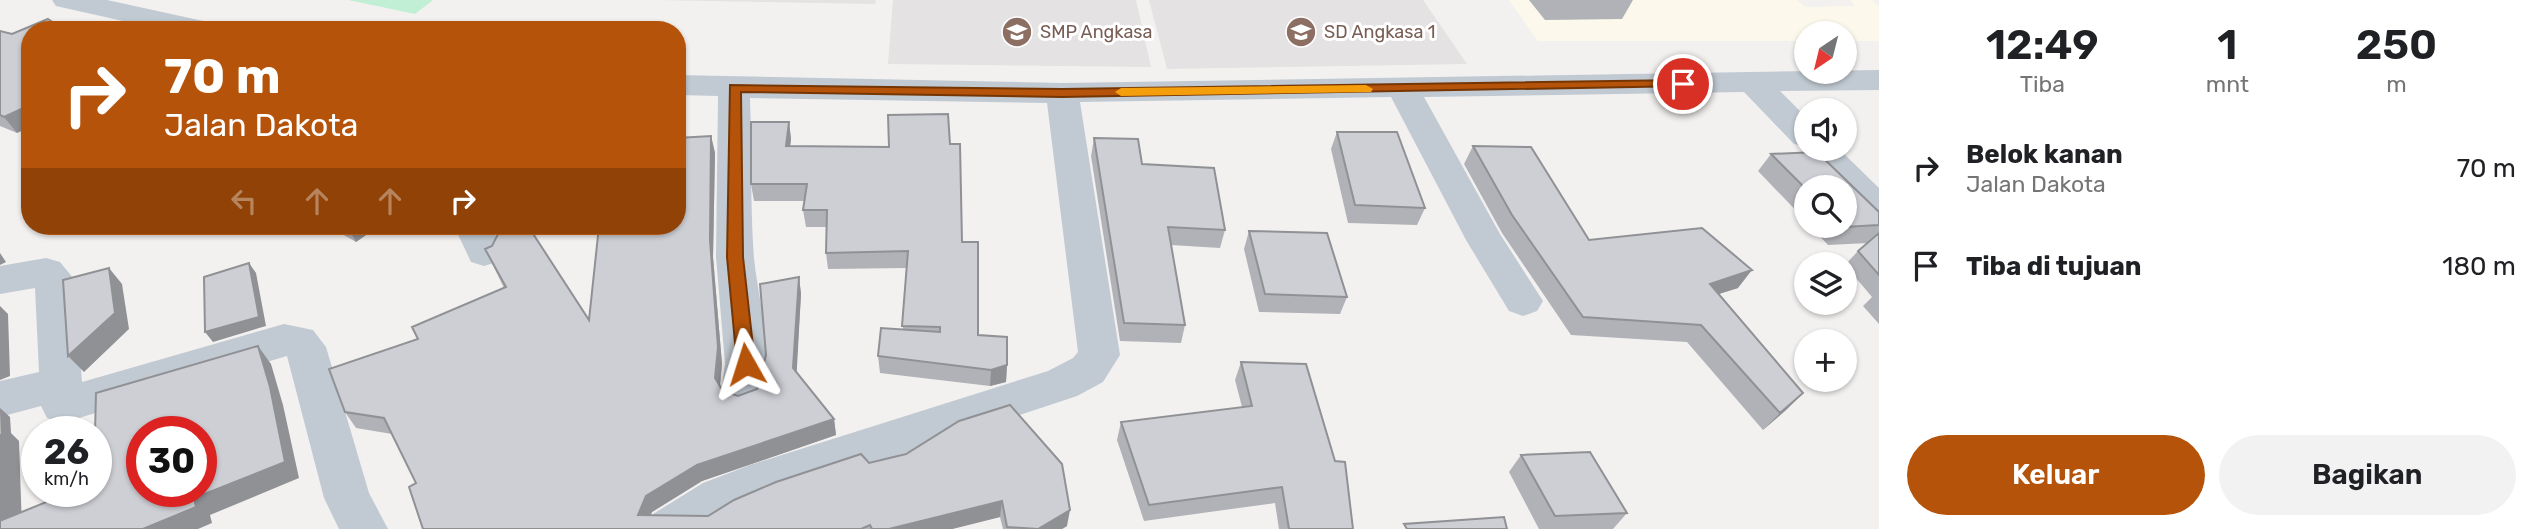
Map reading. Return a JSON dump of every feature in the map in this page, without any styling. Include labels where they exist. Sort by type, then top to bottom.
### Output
[{"type":"street","points":[[66,0],[164,21]]},
{"type":"street","points":[[686,85],[1062,93],[1879,80]]},
{"type":"street","points":[[1753,83],[1794,124]]},
{"type":"street","points":[[734,88],[735,257],[746,364],[743,393]]},
{"type":"street","points":[[1403,89],[1485,240],[1523,301]]},
{"type":"street","points":[[670,529],[720,498],[766,479],[1062,384],[1094,364],[1099,355],[1062,93]]},
{"type":"street","points":[[1831,161],[1879,209]]},
{"type":"street","points":[[0,280],[33,271],[46,272],[54,279],[62,405],[284,340],[298,341],[305,347],[347,498],[364,529]]},
{"type":"street","points":[[0,399],[61,384]]},
{"type":"shaded area","points":[[654,0],[876,0],[875,4]]},
{"type":"shaded area","name":"SMP Angkasa","points":[[893,0],[1136,0],[1151,67],[888,64]]},
{"type":"shaded area","name":"SD Angkasa 1","points":[[1149,0],[1423,0],[1467,64],[1167,69]]},
{"type":"shaded area","points":[[1509,0],[1529,0],[1546,20],[1606,0],[1797,0],[1805,7],[1856,6],[1850,0],[1872,0],[1879,6],[1879,41],[1857,41],[1857,21],[1794,21],[1794,41],[1538,41]]},
{"type":"green space","points":[[348,0],[433,0],[415,14]]},
{"type":"building","points":[[21,30],[21,109],[4,117],[0,115],[0,31],[12,34]]},
{"type":"building","points":[[948,114],[950,144],[960,144],[962,242],[978,242],[978,335],[1007,337],[1007,365],[991,370],[878,356],[881,328],[940,332],[940,327],[902,326],[908,251],[826,253],[827,210],[803,210],[807,184],[751,184],[751,122],[789,122],[786,146],[889,147],[888,115]]},
{"type":"building","points":[[1337,132],[1397,132],[1425,208],[1355,205]]},
{"type":"building","points":[[711,136],[710,240],[718,347],[715,378],[723,391],[738,396],[757,389],[766,355],[760,284],[799,277],[793,368],[834,419],[697,465],[646,496],[638,515],[708,516],[734,500],[776,482],[861,454],[869,463],[906,454],[959,421],[1010,405],[1062,464],[1070,510],[1038,529],[1007,527],[1002,501],[889,529],[872,529],[870,525],[861,529],[423,529],[409,487],[416,483],[384,418],[345,412],[329,369],[418,339],[412,327],[506,287],[485,249],[492,246],[498,235],[534,235],[589,320],[598,235],[686,235],[686,137]]},
{"type":"building","points":[[1094,138],[1138,139],[1142,164],[1214,168],[1225,230],[1168,227],[1185,325],[1124,323]]},
{"type":"building","points":[[1473,146],[1531,147],[1589,240],[1702,228],[1752,270],[1710,284],[1794,382],[1794,392],[1803,393],[1780,413],[1701,325],[1583,317],[1512,215]]},
{"type":"building","points":[[1794,153],[1794,161],[1826,161],[1841,175],[1794,177],[1771,154]]},
{"type":"building","points":[[1857,191],[1879,212],[1879,225],[1857,226]]},
{"type":"building","points":[[1249,231],[1327,233],[1347,297],[1265,294]]},
{"type":"building","points":[[1879,233],[1879,275],[1858,251]]},
{"type":"building","points":[[249,263],[259,317],[205,332],[204,277]]},
{"type":"building","points":[[109,268],[115,313],[68,356],[63,280]]},
{"type":"building","points":[[258,346],[270,387],[285,462],[217,489],[217,416],[126,416],[126,507],[196,507],[143,529],[0,529],[0,434],[2,520],[34,507],[112,507],[112,416],[95,416],[96,393]]},
{"type":"building","points":[[1241,362],[1306,364],[1335,461],[1345,462],[1353,529],[1289,529],[1282,487],[1149,505],[1121,422],[1252,406]]},
{"type":"building","points":[[1590,452],[1627,513],[1555,516],[1521,455]]},
{"type":"building","points":[[1504,517],[1507,529],[1407,529],[1404,524]]},
{"type":"slow traffic","points":[[1121,92],[1366,89]]},
{"type":"place","name":"SMP Angkasa","points":[[1017,32]]},
{"type":"place","name":"SD Angkasa 1","points":[[1301,32]]},
{"type":"route","points":[[746,364],[735,257],[732,148],[734,88],[1062,93],[1683,84]]}]
